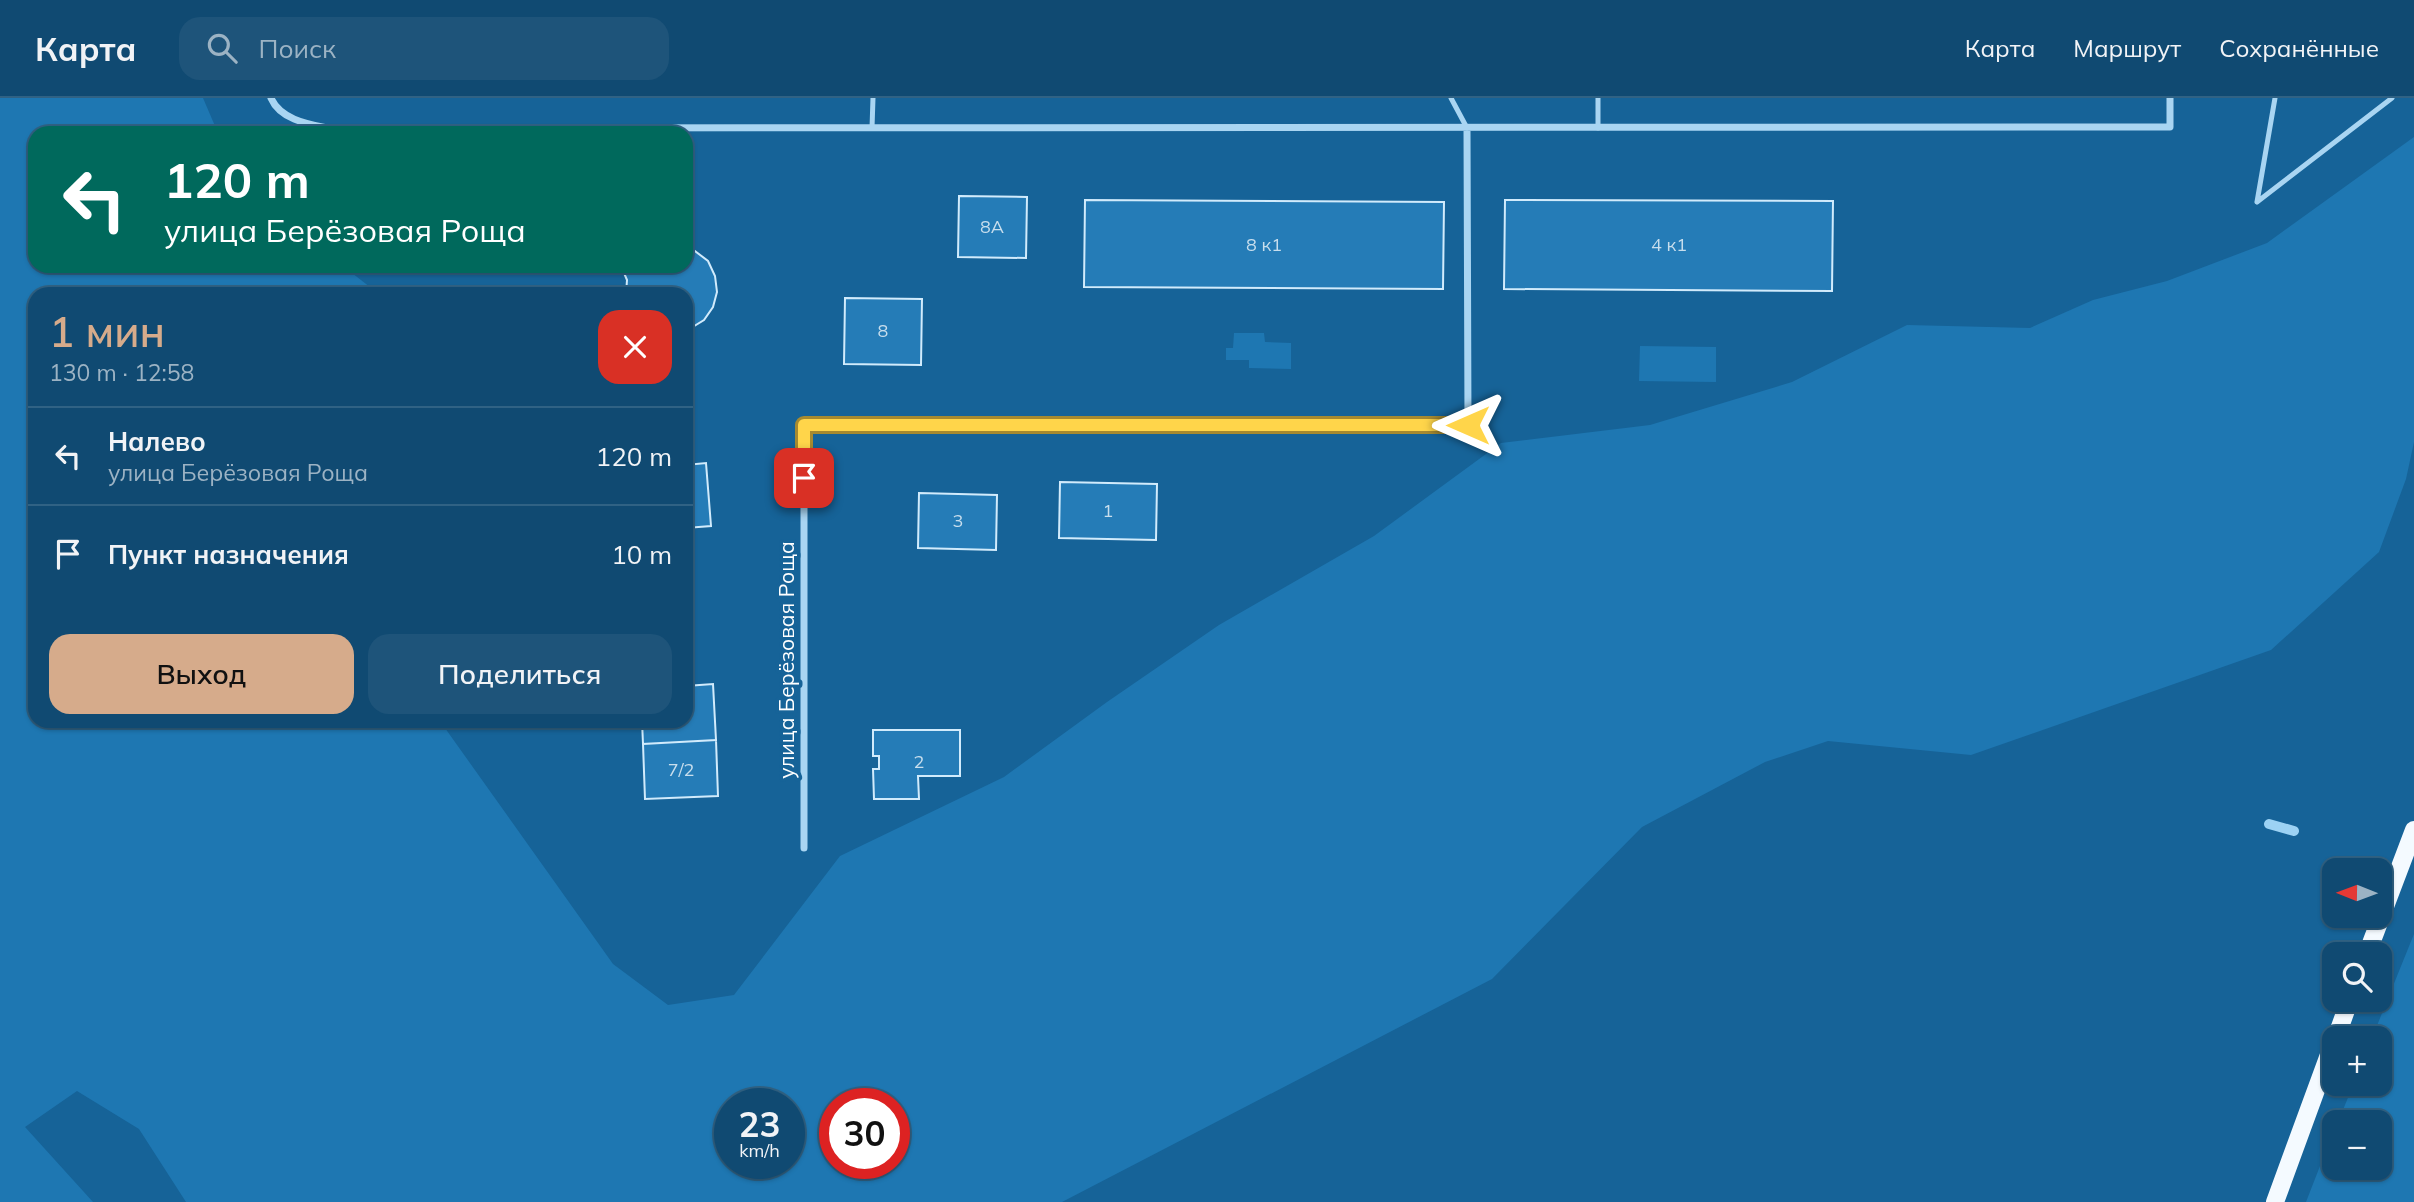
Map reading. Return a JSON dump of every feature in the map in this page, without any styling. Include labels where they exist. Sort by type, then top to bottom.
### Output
[{"type":"main road","points":[[2372,942],[2414,830]]},
{"type":"main road","points":[[2275,1202],[2322,1074]]},
{"type":"street","points":[[271,98],[273,103],[298,123],[315,126]]},
{"type":"street","points":[[693,128],[2170,127],[2170,98]]},
{"type":"street","name":"улица Берёзовая Роща","points":[[804,848],[804,425],[1468,425],[1468,128]]},
{"type":"lane","points":[[872,128],[873,98]]},
{"type":"lane","points":[[1451,98],[1468,128]]},
{"type":"lane","points":[[1598,98],[1598,128]]},
{"type":"lane","points":[[2275,98],[2257,202],[2392,98]]},
{"type":"shaded area","points":[[0,98],[203,98],[215,126],[28,126],[28,273],[352,273],[370,287],[28,287],[28,728],[445,728],[613,964],[668,1005],[734,995],[840,856],[1004,777],[1219,625],[1374,536],[1501,443],[1650,425],[1792,382],[1907,325],[2030,328],[2093,300],[2167,281],[2267,243],[2414,137],[2414,442],[2406,479],[2379,552],[2271,650],[1971,755],[1828,741],[1765,762],[1642,827],[1492,979],[1062,1202],[186,1202],[139,1129],[77,1091],[25,1127],[93,1202],[0,1202]]},
{"type":"shaded area","points":[[1234,333],[1264,333],[1265,342],[1291,343],[1291,369],[1249,368],[1249,360],[1226,360],[1226,348],[1233,348]]},
{"type":"shaded area","points":[[1640,346],[1716,347],[1716,382],[1639,381]]},
{"type":"shaded area","points":[[2414,934],[2414,1202],[2306,1202],[2322,1161],[2322,1180],[2392,1180],[2392,1110],[2343,1110],[2349,1096],[2392,1096],[2392,1026],[2377,1026],[2382,1012],[2392,1012],[2392,988]]},
{"type":"building","points":[[959,196],[1027,197],[1026,258],[958,257]]},
{"type":"building","points":[[1085,200],[1444,202],[1443,289],[1084,287]]},
{"type":"building","points":[[1505,200],[1833,201],[1832,291],[1504,289]]},
{"type":"building","points":[[693,250],[708,261],[715,276],[717,292],[713,307],[704,320],[693,327],[693,287],[626,287],[624,273],[693,273]]},
{"type":"building","points":[[845,298],[922,299],[921,365],[844,364]]},
{"type":"building","points":[[706,463],[711,526],[693,527],[693,464]]},
{"type":"building","points":[[1060,482],[1157,484],[1156,540],[1059,538]]},
{"type":"building","points":[[919,493],[997,495],[996,550],[918,548]]},
{"type":"building","points":[[713,684],[716,740],[643,744],[642,728],[693,728],[693,685]]},
{"type":"building","points":[[873,730],[960,730],[960,776],[918,776],[919,799],[874,799],[873,769],[879,769],[879,756],[873,756]]},
{"type":"building","points":[[716,740],[718,796],[645,799],[643,744]]},
{"type":"waterway","points":[[2269,824],[2294,831]]},
{"type":"route","points":[[804,478],[804,425],[1468,425]]}]
